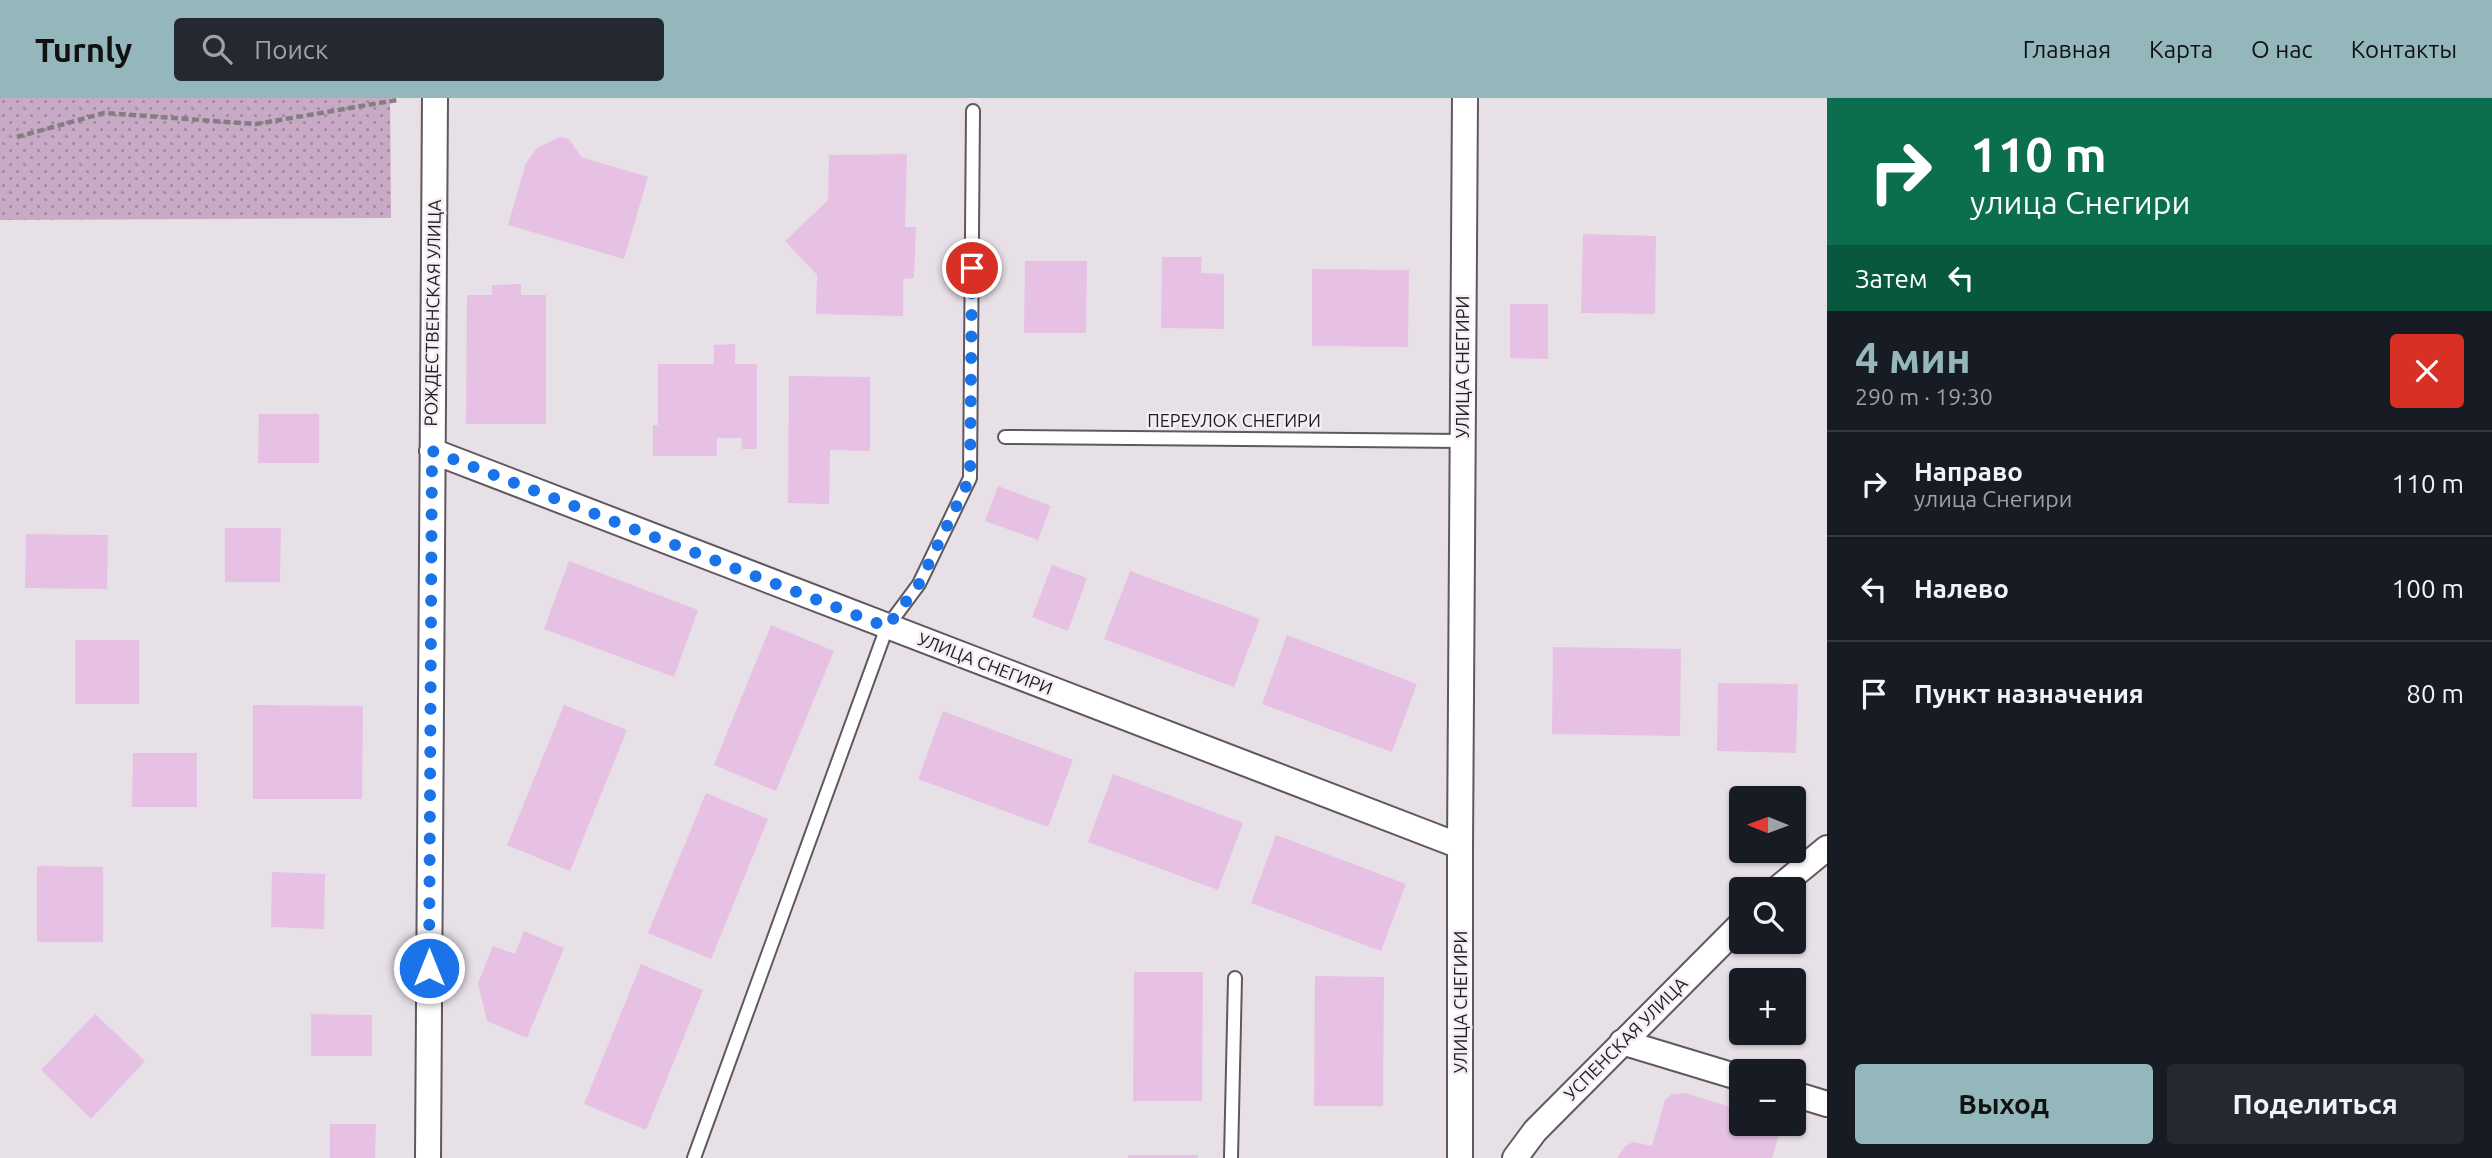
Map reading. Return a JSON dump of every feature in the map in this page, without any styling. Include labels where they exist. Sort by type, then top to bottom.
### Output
[{"type":"street","name":"РОЖДЕСТВЕНСКАЯ УЛИЦА","points":[[428,1158],[435,98]]},
{"type":"street","name":"УЛИЦА СНЕГИРИ","points":[[1460,1158],[1465,98]]},
{"type":"street","name":"УЛИЦА СНЕГИРИ","points":[[432,451],[1460,846]]},
{"type":"street","points":[[1792,877],[1827,848]]},
{"type":"street","name":"УСПЕНСКАЯ УЛИЦА","points":[[1515,1158],[1535,1131],[1729,936]]},
{"type":"street","points":[[1622,1042],[1729,1074]]},
{"type":"street","points":[[1806,1098],[1827,1104]]},
{"type":"lane","points":[[694,1158],[887,627],[919,584],[970,478],[972,111]]},
{"type":"lane","name":"ПЕРЕУЛОК СНЕГИРИ","points":[[1005,437],[1462,441]]},
{"type":"lane","points":[[1231,1158],[1234,978]]},
{"type":"path","points":[[17,137],[104,113],[256,124],[397,100]]},
{"type":"shaded area","points":[[0,98],[390,98],[391,218],[0,220]]},
{"type":"building","points":[[560,137],[569,139],[581,157],[648,177],[624,259],[508,225],[526,163],[537,148]]},
{"type":"building","points":[[907,154],[905,227],[916,227],[914,278],[903,279],[903,316],[816,314],[817,275],[785,241],[828,200],[829,155]]},
{"type":"building","points":[[1583,234],[1656,236],[1655,314],[1581,313]]},
{"type":"building","points":[[1162,257],[1202,257],[1201,273],[1224,274],[1224,329],[1161,328]]},
{"type":"building","points":[[1025,261],[1087,261],[1086,333],[1024,333]]},
{"type":"building","points":[[1312,269],[1409,270],[1408,347],[1312,346]]},
{"type":"building","points":[[521,284],[521,295],[546,295],[546,424],[466,424],[467,295],[492,295],[492,285]]},
{"type":"building","points":[[1510,304],[1548,304],[1548,359],[1510,358]]},
{"type":"building","points":[[735,344],[735,364],[757,364],[757,449],[742,449],[741,438],[717,438],[717,456],[653,456],[653,425],[658,425],[658,364],[714,364],[714,345]]},
{"type":"building","points":[[789,376],[870,377],[870,451],[830,450],[829,504],[788,503]]},
{"type":"building","points":[[259,414],[319,414],[319,463],[258,463]]},
{"type":"building","points":[[998,486],[1051,506],[1038,540],[985,521]]},
{"type":"building","points":[[225,528],[281,528],[280,582],[225,582]]},
{"type":"building","points":[[26,534],[108,535],[107,589],[25,588]]},
{"type":"building","points":[[569,561],[698,610],[674,677],[544,629]]},
{"type":"building","points":[[1052,565],[1087,578],[1068,631],[1032,617]]},
{"type":"building","points":[[1130,571],[1260,619],[1234,687],[1104,639]]},
{"type":"building","points":[[771,625],[834,651],[776,791],[714,765]]},
{"type":"building","points":[[1287,635],[1417,684],[1392,752],[1262,704]]},
{"type":"building","points":[[75,640],[139,640],[139,704],[75,704]]},
{"type":"building","points":[[1553,647],[1681,649],[1680,736],[1552,734]]},
{"type":"building","points":[[1718,683],[1798,684],[1796,753],[1717,751]]},
{"type":"building","points":[[253,705],[363,706],[362,799],[253,799]]},
{"type":"building","points":[[564,705],[627,730],[570,871],[507,845]]},
{"type":"building","points":[[943,711],[1073,760],[1048,827],[918,779]]},
{"type":"building","points":[[133,753],[197,753],[197,807],[132,807]]},
{"type":"building","points":[[1113,774],[1243,823],[1218,890],[1088,842]]},
{"type":"building","points":[[706,793],[768,819],[711,959],[648,933]]},
{"type":"building","points":[[1276,835],[1406,884],[1381,951],[1251,903]]},
{"type":"building","points":[[37,866],[103,867],[103,942],[37,942]]},
{"type":"building","points":[[272,872],[325,874],[324,929],[271,927]]},
{"type":"building","points":[[524,931],[564,948],[527,1038],[487,1021],[478,983],[493,946],[515,954]]},
{"type":"building","points":[[641,964],[703,990],[646,1130],[584,1104]]},
{"type":"building","points":[[1134,972],[1203,972],[1202,1101],[1133,1101]]},
{"type":"building","points":[[1315,976],[1384,977],[1383,1106],[1314,1106]]},
{"type":"building","points":[[95,1014],[145,1061],[91,1119],[41,1070]]},
{"type":"building","points":[[311,1014],[372,1015],[372,1056],[311,1056]]},
{"type":"building","points":[[1685,1093],[1729,1106],[1729,1136],[1778,1136],[1772,1158],[1617,1158],[1625,1146],[1633,1142],[1652,1146],[1665,1100],[1672,1094]]},
{"type":"building","points":[[330,1124],[376,1124],[375,1158],[330,1158]]},
{"type":"building","points":[[1128,1155],[1198,1155],[1198,1158],[1128,1158]]},
{"type":"route","points":[[429,968],[432,451],[887,627],[919,584],[970,478],[972,268]]}]
